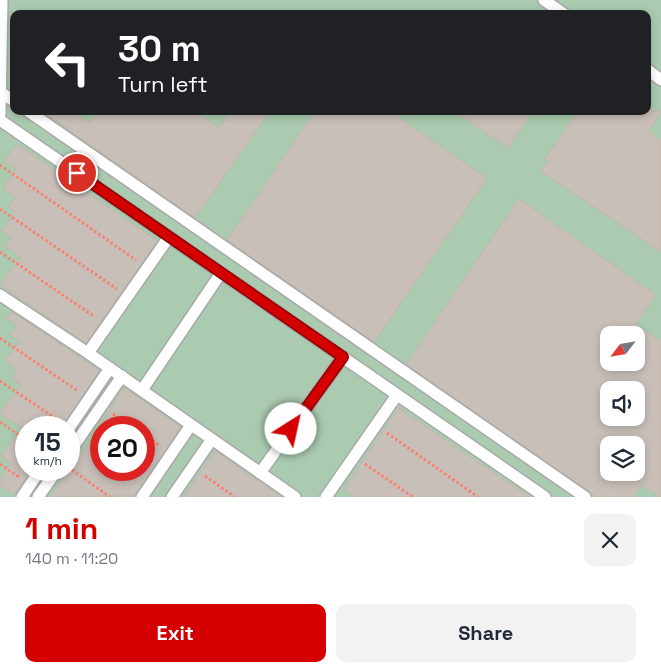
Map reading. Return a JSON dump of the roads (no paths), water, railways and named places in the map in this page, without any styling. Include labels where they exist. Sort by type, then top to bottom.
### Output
[{"type":"lane","points":[[0,114],[2,0]]},
{"type":"lane","points":[[544,0],[558,10]]},
{"type":"lane","points":[[651,72],[661,80]]},
{"type":"lane","points":[[34,115],[584,497]]},
{"type":"lane","points":[[0,120],[545,497]]},
{"type":"lane","points":[[88,353],[169,237]]},
{"type":"lane","points":[[142,390],[221,273]]},
{"type":"lane","points":[[0,295],[122,376],[260,473],[278,492],[295,497]]},
{"type":"lane","points":[[260,473],[343,357]]},
{"type":"lane","points":[[77,416],[110,368]]},
{"type":"lane","points":[[80,437],[122,376]]},
{"type":"lane","points":[[326,497],[397,395]]},
{"type":"lane","points":[[142,497],[191,425]]},
{"type":"lane","points":[[172,497],[212,439]]},
{"type":"lane","points":[[22,497],[33,481]]},
{"type":"lane","points":[[43,495],[51,481]]}]
